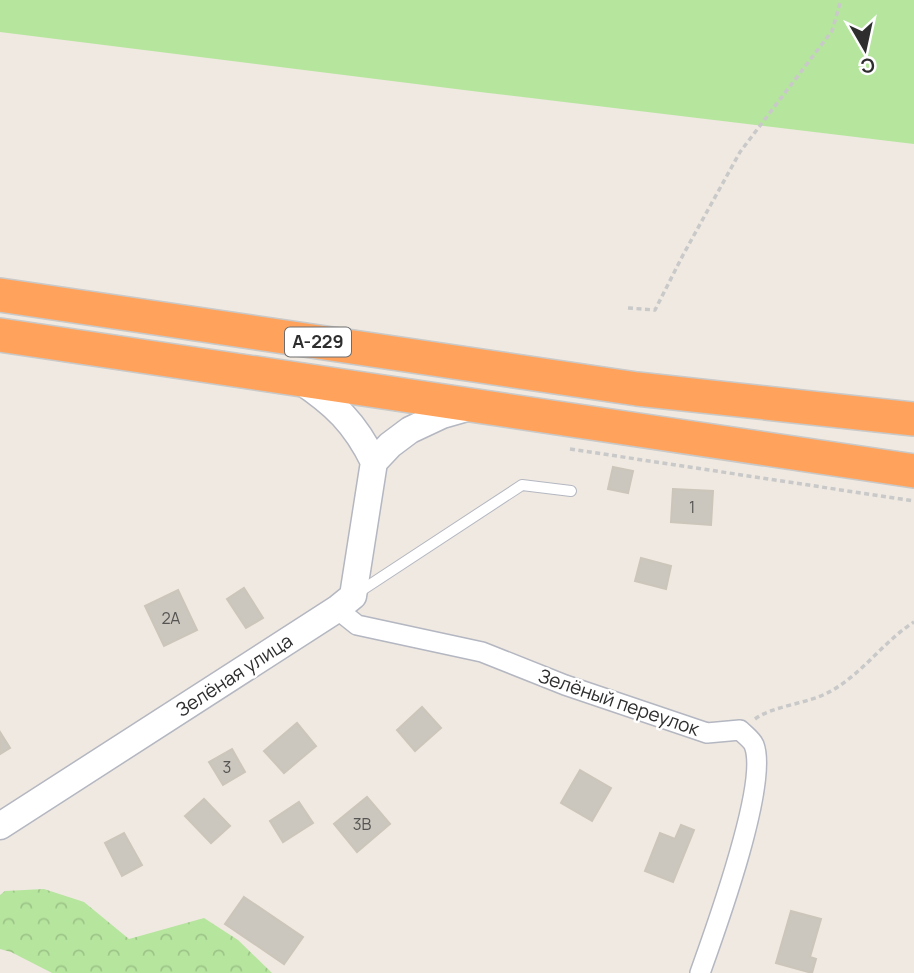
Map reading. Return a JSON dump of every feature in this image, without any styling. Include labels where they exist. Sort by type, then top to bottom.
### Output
[{"type":"highway","name":"А-229","points":[[0,295],[636,389],[914,419]]},
{"type":"highway","name":"А-229","points":[[0,335],[914,471]]},
{"type":"street","points":[[295,378],[346,416],[374,462]]},
{"type":"street","points":[[345,603],[374,462],[410,430],[442,415],[477,405]]},
{"type":"street","name":"Зелёный переулок","points":[[345,603],[357,625],[482,652],[565,685],[707,733],[740,730]]},
{"type":"street","name":"Зелёная улица","points":[[0,826],[345,603]]},
{"type":"street","points":[[700,973],[727,897],[758,774],[754,744],[740,730]]},
{"type":"lane","points":[[345,603],[522,485],[572,491]]},
{"type":"path","points":[[628,307],[655,310],[682,254],[740,152],[832,31],[841,0]]},
{"type":"path","points":[[569,449],[914,501]]},
{"type":"path","points":[[740,730],[762,714],[830,692],[914,622]]},
{"type":"green space","points":[[0,0],[914,0],[914,144],[0,32]]},
{"type":"green space","points":[[44,889],[84,902],[129,939],[204,918],[238,940],[272,973],[52,973],[0,949],[0,895],[5,891]]},
{"type":"building","points":[[613,467],[633,471],[628,493],[608,489]]},
{"type":"building","points":[[673,489],[713,491],[711,525],[671,522]]},
{"type":"building","points":[[641,558],[671,566],[666,589],[635,581]]},
{"type":"building","points":[[244,588],[263,618],[246,628],[227,599]]},
{"type":"building","points":[[178,590],[197,630],[164,646],[145,606]]},
{"type":"building","points":[[422,707],[441,728],[415,751],[397,730]]},
{"type":"building","points":[[297,723],[316,746],[284,773],[264,751]]},
{"type":"building","points":[[0,732],[10,748],[0,754]]},
{"type":"building","points":[[232,749],[245,772],[223,785],[209,762]]},
{"type":"building","points":[[580,770],[611,788],[592,821],[561,803]]},
{"type":"building","points":[[367,797],[390,824],[357,852],[334,824]]},
{"type":"building","points":[[204,799],[230,826],[211,843],[185,816]]},
{"type":"building","points":[[299,802],[313,823],[283,842],[270,821]]},
{"type":"building","points":[[681,825],[694,830],[673,882],[645,871],[660,833],[675,839]]},
{"type":"building","points":[[124,833],[142,865],[122,876],[105,843]]},
{"type":"building","points":[[244,897],[303,937],[284,964],[225,924]]},
{"type":"building","points":[[791,911],[821,919],[810,957],[816,959],[812,973],[776,963]]}]
